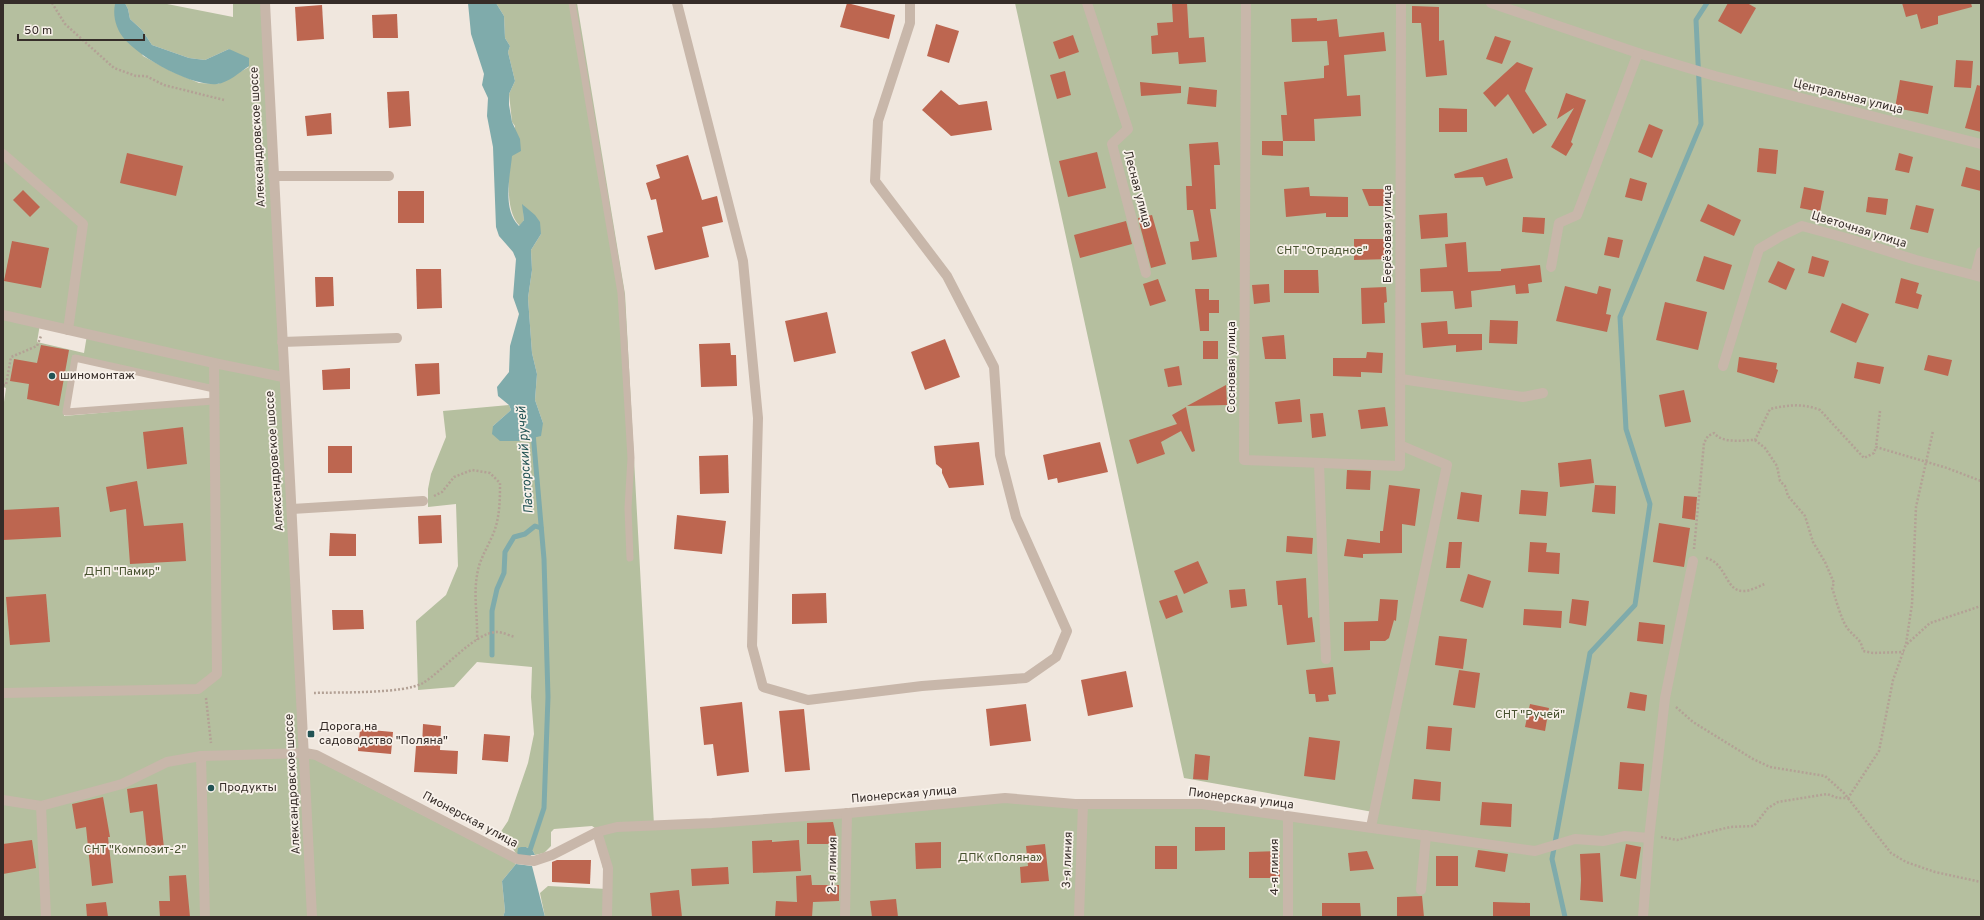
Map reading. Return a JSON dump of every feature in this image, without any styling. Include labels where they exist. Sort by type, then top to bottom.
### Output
[{"type":"street","name":"Александровское шоссе","points":[[265,3],[283,377],[302,694],[312,917]]},
{"type":"street","points":[[677,3],[743,261],[758,418],[752,646],[763,687],[808,700],[922,686],[1026,678],[1056,657],[1067,631],[1016,516],[1000,455],[994,367],[947,276],[875,181],[878,122],[910,23],[910,3]]},
{"type":"street","name":"Лесная улица","points":[[1087,3],[1128,129],[1112,144],[1146,273]]},
{"type":"street","name":"Сосновая улица","points":[[1246,3],[1244,460],[1319,463]]},
{"type":"street","name":"Берёзовая улица","points":[[1319,463],[1400,466],[1401,3]]},
{"type":"street","points":[[1491,3],[1638,53],[1577,215],[1558,223],[1551,267]]},
{"type":"street","name":"Центральная улица","points":[[1638,53],[1709,74],[1981,144]]},
{"type":"street","points":[[3,154],[84,224],[68,330]]},
{"type":"street","points":[[273,176],[389,176]]},
{"type":"street","name":"Цветочная улица","points":[[1723,366],[1759,249],[1802,226],[1916,260],[1978,276]]},
{"type":"street","points":[[1978,276],[1981,252]]},
{"type":"street","points":[[3,315],[214,363],[283,377]]},
{"type":"street","points":[[282,342],[397,338]]},
{"type":"street","points":[[3,693],[198,689],[217,674],[214,363]]},
{"type":"street","points":[[1401,379],[1523,396],[1543,393]]},
{"type":"street","points":[[1371,827],[1447,465],[1400,445]]},
{"type":"street","points":[[1319,463],[1326,659]]},
{"type":"street","points":[[292,509],[423,501]]},
{"type":"street","points":[[1643,917],[1649,838],[1665,698],[1694,558]]},
{"type":"street","name":"Пионерская улица","points":[[41,806],[122,784],[167,762],[212,755],[305,753],[316,755],[517,859],[534,861],[552,855],[597,832],[617,827],[712,823],[847,813],[1005,798],[1083,804],[1202,804],[1288,817],[1539,850],[1574,839],[1604,841],[1625,836],[1649,838]]},
{"type":"street","points":[[201,756],[205,917]]},
{"type":"street","points":[[3,800],[41,806],[46,917]]},
{"type":"street","name":"3-я линия","points":[[1079,917],[1083,804]]},
{"type":"street","name":"2-я линия","points":[[845,917],[847,813]]},
{"type":"street","name":"4-я линия","points":[[1288,817],[1288,917]]},
{"type":"street","points":[[597,832],[608,868],[607,917]]},
{"type":"street","points":[[1421,890],[1426,834]]},
{"type":"lane","points":[[572,3],[621,294],[631,458],[628,508],[630,558]]},
{"type":"lane","points":[[214,389],[75,358],[66,412],[214,401]]},
{"type":"path","points":[[52,3],[65,24],[114,68],[136,76],[146,76],[164,86],[224,100]]},
{"type":"path","points":[[3,384],[6,385],[11,357],[39,344],[43,324]]},
{"type":"path","points":[[1755,440],[1770,409],[1795,405],[1811,406],[1820,410],[1864,458],[1874,453],[1876,447],[1880,410]]},
{"type":"path","points":[[1848,798],[1879,751],[1893,680],[1906,644],[1912,604],[1916,507],[1933,431]]},
{"type":"path","points":[[1765,584],[1744,591],[1736,589],[1727,580],[1722,569],[1716,562],[1694,558],[1704,443],[1708,436],[1714,433],[1718,438],[1727,440],[1755,440],[1765,448],[1777,466],[1780,481],[1785,486],[1788,496],[1805,516],[1812,542],[1825,562],[1834,583],[1832,588],[1848,629],[1862,644],[1863,652],[1904,652]]},
{"type":"path","points":[[1876,447],[1981,481]]},
{"type":"path","points":[[423,501],[442,492],[454,477],[472,470],[490,473],[500,483],[500,500],[495,528],[480,566],[474,595],[478,625],[477,640]]},
{"type":"path","points":[[1906,644],[1930,623],[1981,606]]},
{"type":"path","points":[[302,694],[406,689],[421,684],[440,672],[477,640],[486,635],[498,632],[515,637]]},
{"type":"path","points":[[204,684],[212,755]]},
{"type":"path","points":[[1665,698],[1693,722],[1753,759],[1770,767],[1825,776],[1848,798],[1891,853],[1906,862],[1935,872],[1981,882]]},
{"type":"path","points":[[1649,838],[1664,837],[1677,840],[1730,827],[1754,826],[1768,808],[1778,802],[1827,794],[1838,798],[1848,798]]},
{"type":"green space","points":[[3,3],[120,3],[115,4],[143,56],[171,71],[199,83],[218,84],[249,67],[229,49],[205,60],[189,58],[152,45],[142,30],[130,19],[125,3],[162,3],[233,17],[233,3],[265,3],[303,753],[516,864],[502,881],[505,911],[503,917],[3,917],[3,409],[6,388],[3,387]],"holes":[[[40,324],[87,335],[84,353],[37,342]],[[73,355],[214,386],[214,403],[64,416]]]},
{"type":"green space","points":[[496,3],[577,3],[625,294],[654,825],[1005,798],[1202,804],[1371,827],[1373,812],[1184,778],[1015,3],[1981,3],[1981,917],[545,917],[540,893],[548,886],[607,889],[595,828],[592,826],[554,829],[551,832],[551,846],[544,853],[535,855],[533,851],[526,847],[517,855],[508,841],[498,836],[508,821],[528,763],[534,734],[531,697],[532,667],[477,662],[454,687],[418,690],[416,621],[446,595],[458,566],[456,504],[428,507],[428,489],[431,474],[446,437],[443,411],[509,405],[511,410],[493,426],[543,423],[535,400],[537,374],[532,353],[528,298],[532,270],[531,250],[541,234],[523,205],[524,220],[520,226],[514,217],[510,206],[509,178],[515,126],[512,122],[509,94],[515,81],[508,52],[510,46],[505,38],[504,16]]},
{"type":"water","points":[[125,3],[130,19],[142,30],[152,45],[189,58],[205,60],[229,49],[249,58],[249,66],[230,79],[217,84],[206,84],[179,75],[164,68],[137,51],[120,33],[115,19],[115,4]]},
{"type":"water","points":[[468,3],[496,3],[504,16],[505,38],[510,46],[508,52],[515,81],[509,94],[509,105],[512,122],[520,139],[521,151],[512,156],[508,193],[510,211],[519,226],[524,220],[522,204],[535,215],[540,222],[541,234],[531,250],[532,270],[528,298],[532,353],[537,374],[535,400],[543,423],[541,436],[520,441],[500,441],[492,434],[493,426],[511,410],[509,405],[498,396],[497,387],[509,372],[510,346],[519,314],[513,297],[516,259],[513,252],[499,236],[496,227],[493,147],[487,116],[488,98],[482,85],[484,74],[471,34]]},
{"type":"water","points":[[526,847],[533,851],[535,855],[517,855],[518,848]]},
{"type":"water","points":[[516,864],[532,866],[545,917],[503,917],[505,911],[502,881]]},
{"type":"building","points":[[847,3],[895,15],[889,39],[840,27]]},
{"type":"building","points":[[1187,3],[1189,38],[1204,37],[1206,62],[1179,64],[1178,52],[1152,54],[1151,36],[1158,35],[1157,23],[1173,22],[1172,4]]},
{"type":"building","points":[[1728,3],[1747,3],[1756,8],[1741,34],[1718,21]]},
{"type":"building","points":[[1902,3],[1971,3],[1972,7],[1938,16],[1938,24],[1921,29],[1917,14],[1906,17]]},
{"type":"building","points":[[322,5],[324,39],[297,41],[295,7]]},
{"type":"building","points":[[1412,6],[1439,7],[1439,41],[1444,40],[1447,75],[1426,77],[1421,23],[1412,23]]},
{"type":"building","points":[[397,14],[398,38],[373,38],[372,15]]},
{"type":"building","points":[[1317,18],[1317,21],[1337,19],[1339,37],[1384,32],[1386,51],[1344,55],[1347,96],[1360,95],[1361,116],[1314,119],[1315,141],[1283,141],[1281,115],[1287,115],[1284,82],[1324,78],[1324,66],[1329,65],[1327,41],[1292,42],[1291,19]]},
{"type":"building","points":[[936,24],[959,31],[949,63],[927,56]]},
{"type":"building","points":[[1073,35],[1079,52],[1059,59],[1053,42]]},
{"type":"building","points":[[1495,36],[1511,41],[1502,64],[1486,59]]},
{"type":"building","points":[[1956,60],[1973,61],[1971,88],[1954,87]]},
{"type":"building","points":[[1517,62],[1533,68],[1525,91],[1547,125],[1533,134],[1508,94],[1495,107],[1483,93]]},
{"type":"building","points":[[1065,71],[1071,95],[1057,99],[1050,75]]},
{"type":"building","points":[[1900,80],[1933,86],[1928,114],[1895,108]]},
{"type":"building","points":[[1140,82],[1181,86],[1181,93],[1141,96]]},
{"type":"building","points":[[1977,85],[1981,86],[1981,132],[1965,128]]},
{"type":"building","points":[[1189,87],[1217,90],[1216,107],[1187,104]]},
{"type":"building","points":[[941,90],[959,105],[987,101],[992,130],[951,136],[922,110]]},
{"type":"building","points":[[409,91],[411,126],[389,128],[387,92]]},
{"type":"building","points":[[1566,93],[1586,100],[1571,142],[1573,144],[1566,156],[1551,147],[1574,108],[1557,119]]},
{"type":"building","points":[[1439,108],[1467,109],[1467,132],[1439,132]]},
{"type":"building","points":[[331,113],[332,134],[307,136],[305,116]]},
{"type":"building","points":[[1649,124],[1663,130],[1652,158],[1638,152]]},
{"type":"building","points":[[1262,141],[1283,141],[1283,156],[1262,155]]},
{"type":"building","points":[[1218,142],[1220,165],[1214,165],[1216,209],[1210,209],[1217,257],[1192,260],[1190,242],[1199,241],[1193,210],[1187,210],[1186,186],[1192,186],[1189,144]]},
{"type":"building","points":[[1759,148],[1778,150],[1776,174],[1757,172]]},
{"type":"building","points":[[1097,152],[1106,188],[1068,197],[1059,161]]},
{"type":"building","points":[[127,153],[183,166],[176,196],[120,183]]},
{"type":"building","points":[[1899,153],[1913,157],[1909,173],[1895,170]]},
{"type":"building","points":[[688,155],[702,200],[717,196],[723,222],[702,227],[709,257],[655,270],[647,236],[663,232],[656,199],[651,200],[646,183],[660,178],[656,165]]},
{"type":"building","points":[[1507,158],[1513,178],[1486,186],[1483,177],[1455,178],[1454,174]]},
{"type":"building","points":[[1966,167],[1981,171],[1981,191],[1961,186]]},
{"type":"building","points":[[1630,178],[1647,183],[1642,201],[1625,197]]},
{"type":"building","points":[[1309,187],[1310,196],[1348,197],[1348,217],[1326,217],[1326,213],[1286,217],[1284,189]]},
{"type":"building","points":[[1804,187],[1824,191],[1820,212],[1800,208]]},
{"type":"building","points":[[1362,189],[1386,189],[1387,206],[1369,206]]},
{"type":"building","points":[[23,190],[40,207],[30,217],[13,200]]},
{"type":"building","points":[[398,191],[424,191],[424,223],[398,223]]},
{"type":"building","points":[[1868,197],[1888,199],[1886,215],[1866,212]]},
{"type":"building","points":[[1708,204],[1741,220],[1734,236],[1700,221]]},
{"type":"building","points":[[1916,205],[1934,209],[1928,233],[1910,229]]},
{"type":"building","points":[[1447,213],[1448,237],[1421,239],[1419,215]]},
{"type":"building","points":[[1152,215],[1166,264],[1151,268],[1138,218]]},
{"type":"building","points":[[1523,217],[1545,218],[1544,234],[1522,232]]},
{"type":"building","points":[[1126,221],[1132,244],[1080,258],[1074,235]]},
{"type":"building","points":[[1608,237],[1623,240],[1619,258],[1604,255]]},
{"type":"building","points":[[1354,239],[1390,239],[1390,259],[1354,260]]},
{"type":"building","points":[[12,241],[49,248],[41,288],[4,281]]},
{"type":"building","points":[[1466,242],[1468,272],[1501,271],[1501,269],[1540,265],[1542,282],[1528,284],[1529,293],[1516,294],[1515,285],[1471,291],[1472,307],[1455,309],[1453,291],[1421,292],[1420,269],[1447,267],[1445,244]]},
{"type":"building","points":[[1704,256],[1732,265],[1724,290],[1696,281]]},
{"type":"building","points":[[1812,256],[1829,261],[1824,277],[1808,273]]},
{"type":"building","points":[[1778,261],[1795,269],[1786,290],[1768,282]]},
{"type":"building","points":[[416,269],[441,269],[442,308],[417,309]]},
{"type":"building","points":[[1284,270],[1318,270],[1319,293],[1284,293]]},
{"type":"building","points":[[315,277],[333,277],[334,306],[316,307]]},
{"type":"building","points":[[1901,278],[1919,283],[1916,293],[1922,295],[1918,309],[1895,303]]},
{"type":"building","points":[[1158,279],[1166,301],[1150,306],[1143,284]]},
{"type":"building","points":[[1269,284],[1270,302],[1254,304],[1252,285]]},
{"type":"building","points":[[1565,286],[1597,294],[1599,286],[1611,289],[1606,314],[1611,315],[1607,332],[1556,321]]},
{"type":"building","points":[[1386,287],[1387,302],[1384,303],[1385,323],[1362,324],[1361,288]]},
{"type":"building","points":[[1195,289],[1209,289],[1209,300],[1219,300],[1219,313],[1209,313],[1209,331],[1200,331]]},
{"type":"building","points":[[1665,302],[1707,312],[1698,350],[1656,340]]},
{"type":"building","points":[[1842,303],[1869,314],[1856,343],[1830,332]]},
{"type":"building","points":[[827,312],[836,353],[794,362],[785,321]]},
{"type":"building","points":[[1490,320],[1518,321],[1517,344],[1489,343]]},
{"type":"building","points":[[1447,321],[1448,334],[1482,334],[1482,350],[1456,352],[1456,345],[1423,348],[1421,323]]},
{"type":"building","points":[[1284,335],[1286,359],[1265,359],[1262,337]]},
{"type":"building","points":[[945,339],[960,377],[925,390],[911,352]]},
{"type":"building","points":[[1203,341],[1218,341],[1218,359],[1203,359]]},
{"type":"building","points":[[730,343],[731,355],[736,355],[737,386],[701,387],[699,344]]},
{"type":"building","points":[[41,345],[69,350],[59,406],[27,399],[29,384],[10,381],[14,359],[37,363]]},
{"type":"building","points":[[1367,352],[1383,353],[1382,373],[1361,372],[1361,377],[1333,376],[1333,358],[1366,358]]},
{"type":"building","points":[[1928,355],[1952,360],[1948,376],[1924,370]]},
{"type":"building","points":[[1739,357],[1777,363],[1776,369],[1778,370],[1774,383],[1737,372]]},
{"type":"building","points":[[1857,362],[1884,367],[1880,384],[1854,378]]},
{"type":"building","points":[[439,363],[440,394],[417,396],[415,364]]},
{"type":"building","points":[[1179,366],[1182,385],[1168,387],[1164,369]]},
{"type":"building","points":[[350,368],[350,389],[323,390],[322,370]]},
{"type":"building","points":[[1226,385],[1227,405],[1187,406]]},
{"type":"building","points":[[1684,390],[1691,422],[1665,427],[1659,395]]},
{"type":"building","points":[[1300,399],[1302,422],[1278,424],[1275,402]]},
{"type":"building","points":[[1186,407],[1195,451],[1192,452],[1181,431],[1161,442],[1165,454],[1137,464],[1129,440],[1177,424],[1172,415]]},
{"type":"building","points":[[1385,407],[1388,426],[1361,429],[1358,410]]},
{"type":"building","points":[[1323,413],[1326,436],[1312,438],[1310,414]]},
{"type":"building","points":[[183,427],[187,464],[147,469],[143,432]]},
{"type":"building","points":[[979,442],[984,485],[949,488],[942,473],[942,469],[936,464],[934,446]]},
{"type":"building","points":[[1100,442],[1108,472],[1058,483],[1057,478],[1048,480],[1043,455]]},
{"type":"building","points":[[328,446],[352,446],[352,473],[328,473]]},
{"type":"building","points":[[728,455],[729,493],[700,494],[699,456]]},
{"type":"building","points":[[1591,459],[1594,483],[1560,487],[1558,463]]},
{"type":"building","points":[[1347,470],[1371,471],[1370,490],[1346,489]]},
{"type":"building","points":[[137,481],[144,526],[183,523],[186,561],[130,564],[126,509],[110,512],[106,487]]},
{"type":"building","points":[[1389,485],[1420,489],[1415,526],[1402,524],[1402,553],[1363,554],[1363,558],[1344,556],[1347,539],[1380,543],[1380,531],[1383,531]]},
{"type":"building","points":[[1595,485],[1616,486],[1615,514],[1592,512]]},
{"type":"building","points":[[1521,490],[1548,492],[1546,516],[1519,514]]},
{"type":"building","points":[[1461,492],[1482,495],[1479,522],[1457,519]]},
{"type":"building","points":[[1684,496],[1697,497],[1695,520],[1682,518]]},
{"type":"building","points":[[59,507],[61,537],[3,540],[3,510]]},
{"type":"building","points":[[441,515],[442,543],[419,544],[418,516]]},
{"type":"building","points":[[677,515],[726,521],[722,554],[674,549]]},
{"type":"building","points":[[1659,523],[1690,528],[1684,567],[1653,562]]},
{"type":"building","points":[[330,533],[356,534],[356,556],[329,556]]},
{"type":"building","points":[[1287,536],[1313,538],[1312,554],[1286,552]]},
{"type":"building","points":[[1449,542],[1462,542],[1460,568],[1446,568]]},
{"type":"building","points":[[1530,542],[1547,543],[1546,552],[1560,553],[1559,574],[1528,572]]},
{"type":"building","points":[[1198,561],[1208,583],[1184,594],[1174,571]]},
{"type":"building","points":[[1468,574],[1491,581],[1483,608],[1460,601]]},
{"type":"building","points":[[1306,578],[1308,618],[1312,617],[1315,642],[1287,645],[1282,605],[1278,605],[1276,581]]},
{"type":"building","points":[[1245,589],[1247,606],[1231,608],[1229,590]]},
{"type":"building","points":[[826,593],[827,623],[792,624],[792,594]]},
{"type":"building","points":[[46,594],[50,642],[10,645],[6,597]]},
{"type":"building","points":[[1177,595],[1183,612],[1166,619],[1159,601]]},
{"type":"building","points":[[1380,599],[1398,600],[1396,621],[1394,620],[1389,638],[1385,641],[1370,641],[1370,650],[1344,651],[1344,622],[1378,621]]},
{"type":"building","points":[[1572,599],[1589,601],[1586,626],[1569,623]]},
{"type":"building","points":[[1524,609],[1562,611],[1561,628],[1523,625]]},
{"type":"building","points":[[332,610],[363,610],[364,629],[333,630]]},
{"type":"building","points":[[1639,622],[1665,625],[1663,644],[1637,641]]},
{"type":"building","points":[[1439,636],[1467,639],[1463,669],[1435,665]]},
{"type":"building","points":[[1333,667],[1336,694],[1328,695],[1329,701],[1316,702],[1315,694],[1309,694],[1306,670]]},
{"type":"building","points":[[1459,670],[1480,673],[1475,708],[1453,705]]},
{"type":"building","points":[[1126,671],[1133,707],[1088,716],[1081,680]]},
{"type":"building","points":[[1630,692],[1647,695],[1645,711],[1627,708]]},
{"type":"building","points":[[742,702],[749,772],[717,776],[713,744],[704,745],[700,707]]},
{"type":"building","points":[[1026,704],[1031,741],[990,746],[986,709]]},
{"type":"building","points":[[1530,704],[1549,708],[1545,731],[1525,727]]},
{"type":"building","points":[[804,709],[810,770],[785,772],[779,711]]},
{"type":"building","points":[[423,724],[441,726],[440,750],[458,751],[457,774],[414,772],[416,746],[422,746]]},
{"type":"building","points":[[1428,726],[1452,728],[1450,751],[1426,749]]},
{"type":"building","points":[[360,729],[393,732],[391,754],[358,751]]},
{"type":"building","points":[[484,734],[510,736],[508,762],[482,760]]},
{"type":"building","points":[[1309,737],[1340,741],[1335,780],[1304,776]]},
{"type":"building","points":[[1195,754],[1210,756],[1208,780],[1193,779]]},
{"type":"building","points":[[1620,762],[1644,764],[1642,791],[1618,789]]},
{"type":"building","points":[[1414,779],[1441,782],[1440,801],[1412,799]]},
{"type":"building","points":[[157,784],[164,848],[147,850],[143,811],[130,813],[127,789]]},
{"type":"building","points":[[103,797],[110,837],[108,837],[113,883],[92,886],[86,827],[76,829],[72,804]]},
{"type":"building","points":[[1482,802],[1512,804],[1511,827],[1480,825]]},
{"type":"building","points":[[833,822],[838,844],[807,844],[807,823]]},
{"type":"building","points":[[1195,827],[1225,827],[1225,850],[1195,851]]},
{"type":"building","points":[[32,840],[36,868],[3,874],[3,844]]},
{"type":"building","points":[[772,840],[772,842],[799,840],[801,871],[753,873],[752,841]]},
{"type":"building","points":[[941,842],[941,868],[916,869],[915,843]]},
{"type":"building","points":[[1045,844],[1049,881],[1021,883],[1020,867],[1028,866],[1026,846]]},
{"type":"building","points":[[1626,844],[1641,847],[1636,879],[1620,876]]},
{"type":"building","points":[[1155,846],[1177,846],[1177,869],[1155,869]]},
{"type":"building","points":[[1478,850],[1508,854],[1505,872],[1475,867]]},
{"type":"building","points":[[1280,851],[1280,878],[1249,878],[1249,852]]},
{"type":"building","points":[[1367,851],[1374,869],[1350,871],[1348,853]]},
{"type":"building","points":[[1600,853],[1603,902],[1580,900],[1580,854]]},
{"type":"building","points":[[1436,856],[1458,856],[1458,886],[1436,886]]},
{"type":"building","points":[[557,860],[591,860],[590,884],[552,882],[552,862]]},
{"type":"building","points":[[728,867],[729,884],[692,886],[691,869]]},
{"type":"building","points":[[186,875],[190,917],[160,917],[159,901],[170,901],[169,876]]},
{"type":"building","points":[[811,875],[812,885],[839,885],[839,901],[813,902],[812,917],[775,917],[776,901],[797,902],[796,876]]},
{"type":"building","points":[[679,890],[682,917],[652,917],[650,893]]},
{"type":"building","points":[[1422,896],[1424,917],[1397,917],[1397,897]]},
{"type":"building","points":[[896,899],[898,917],[872,917],[870,901]]},
{"type":"building","points":[[106,902],[108,917],[87,917],[86,904]]},
{"type":"building","points":[[1493,902],[1530,903],[1530,917],[1493,917]]},
{"type":"building","points":[[1322,903],[1360,903],[1361,917],[1322,917]]},
{"type":"waterway","points":[[1565,917],[1552,859],[1590,653],[1635,605],[1650,504],[1626,429],[1620,317],[1701,124],[1696,20],[1707,3]]},
{"type":"waterway","name":"Пасторский ручей","points":[[528,856],[544,808],[548,697],[544,559],[533,433]]},
{"type":"waterway","points":[[492,655],[492,611],[497,589],[504,573],[505,552],[514,537],[525,534],[535,526],[541,528]]},
{"type":"place","name":"шиномонтаж","points":[[52,376]]},
{"type":"place","name":"Дорога на садоводство \"Поляна\"","points":[[311,734]]},
{"type":"place","name":"Продукты","points":[[211,788]]},
{"type":"park label","name":"СНТ \"Отрадное\"","points":[[1322,251]]},
{"type":"park label","name":"ДНП \"Памир\"","points":[[122,572]]},
{"type":"park label","name":"СНТ \"Ручей\"","points":[[1530,715]]},
{"type":"park label","name":"СНТ \"Композит-2\"","points":[[135,850]]},
{"type":"park label","name":"ДПК «Поляна»","points":[[1000,858]]}]
